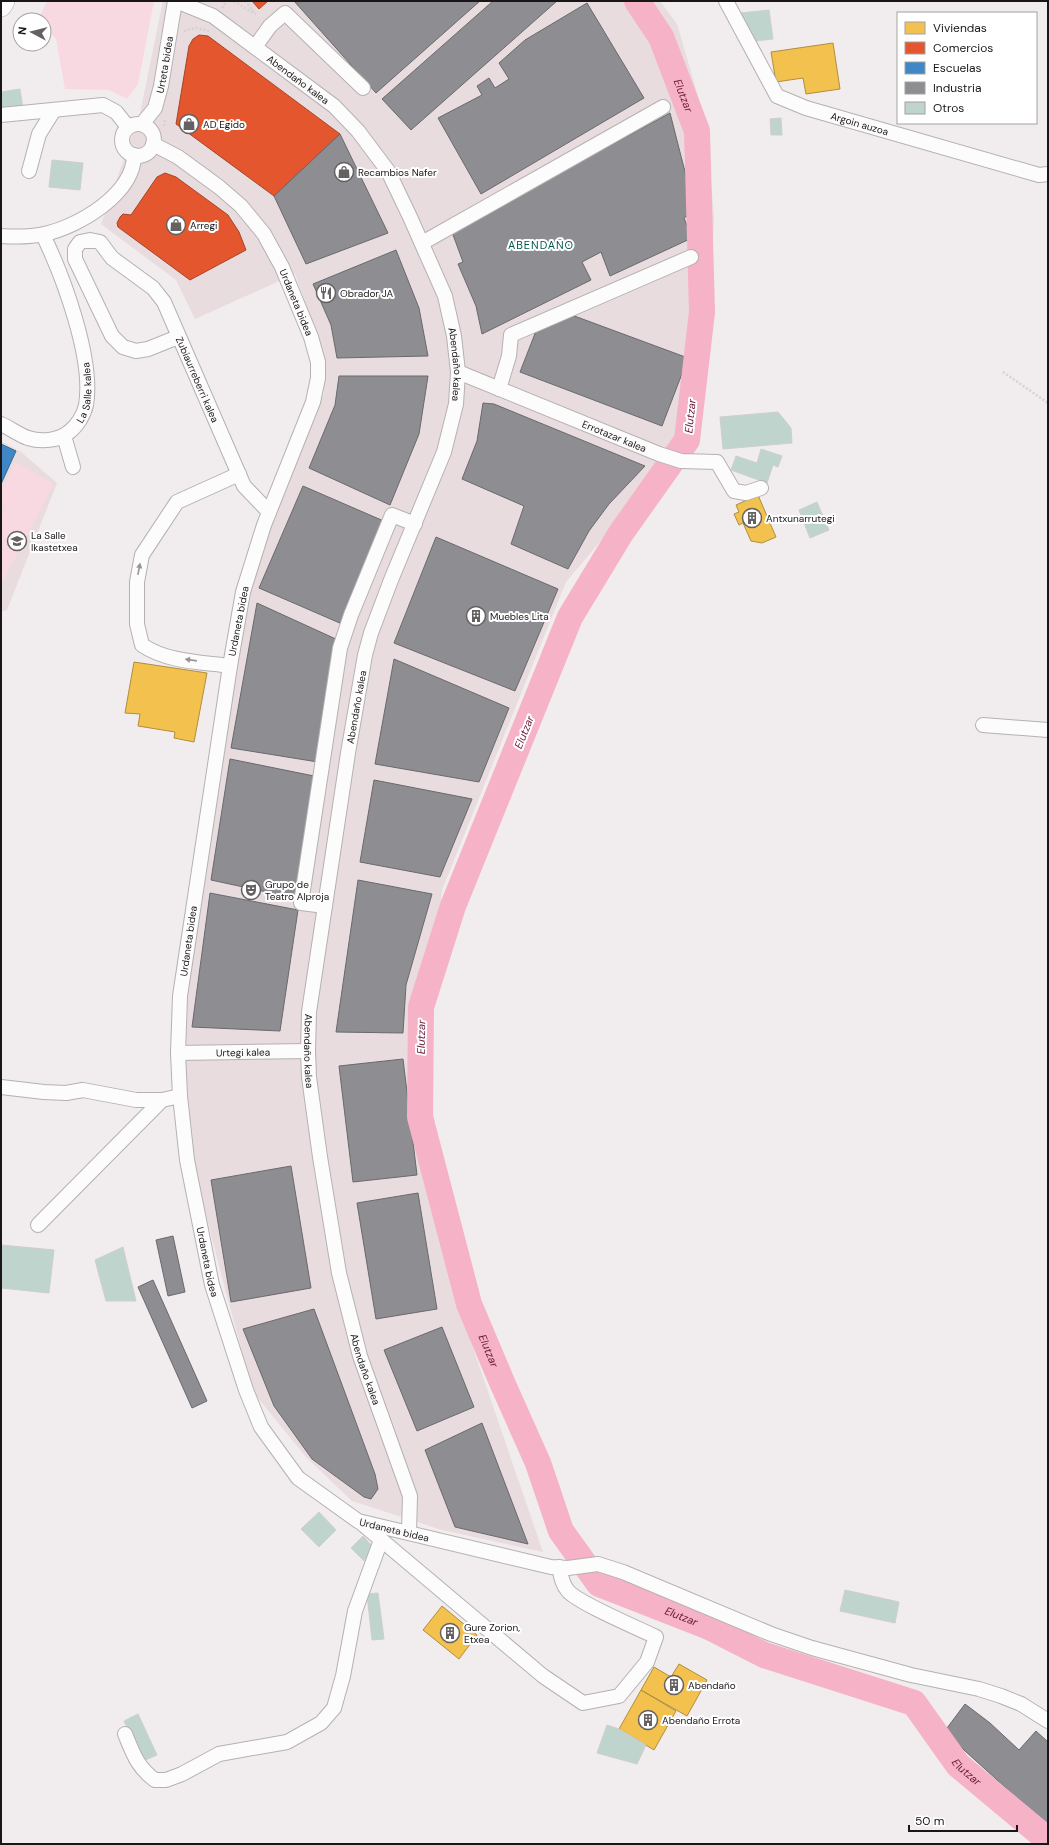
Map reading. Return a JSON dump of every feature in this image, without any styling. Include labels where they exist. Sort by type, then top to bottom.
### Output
[{"type":"highway","points":[[1,6],[4,1]]},
{"type":"street","name":"Abendaño kalea","points":[[175,1],[216,19],[334,106],[358,131],[388,171],[422,243],[445,296],[454,336],[458,372],[456,404],[444,452],[371,633],[365,655],[309,1012],[309,1078],[339,1273],[360,1356],[410,1496],[409,1532]]},
{"type":"street","name":"Urteta bidea","points":[[142,124],[155,108],[175,1]]},
{"type":"street","name":"Argoin auzoa","points":[[726,1],[776,96],[806,108],[1039,174],[1048,174]]},
{"type":"street","points":[[255,47],[270,26],[285,13],[363,88]]},
{"type":"street","points":[[1,115],[103,106],[116,112],[128,128]]},
{"type":"street","points":[[422,243],[663,107]]},
{"type":"street","points":[[29,171],[39,134],[54,110]]},
{"type":"street","points":[[137,124],[142,124],[153,133],[154,144],[146,154],[134,155],[125,149],[123,145],[123,138],[128,128],[137,124]]},
{"type":"street","name":"Urdaneta bidea","points":[[154,144],[178,157],[219,187],[241,206],[252,218],[274,251],[311,337],[318,362],[318,378],[313,402],[269,512],[243,592],[230,666],[180,996],[178,1053],[180,1096],[189,1167],[212,1285],[246,1390],[261,1427],[298,1478],[358,1521],[551,1567],[564,1568],[598,1564],[623,1572],[771,1634],[812,1648],[911,1675],[979,1689],[1021,1704],[1048,1721]]},
{"type":"street","points":[[1,236],[43,235],[64,229],[87,218],[111,199],[122,186],[134,163],[134,155]]},
{"type":"street","name":"La Salle kalea","points":[[1,424],[28,438],[43,441],[64,436],[77,426],[86,405],[86,369],[78,325],[43,235]]},
{"type":"street","name":"Zubiaurreberri kalea","points":[[178,337],[148,349],[136,351],[124,346],[112,336],[75,259],[75,249],[80,242],[90,240],[100,242],[112,258],[153,288],[164,302],[244,486],[269,512]]},
{"type":"street","points":[[499,388],[509,356],[511,335],[691,257]]},
{"type":"street","name":"Errotazar kalea","points":[[458,372],[659,454],[682,461],[717,462],[734,492],[746,493],[761,488]]},
{"type":"street","points":[[64,436],[74,467]]},
{"type":"street","points":[[230,666],[164,657],[151,652],[142,645],[137,624],[137,582],[142,555],[177,502],[238,474]]},
{"type":"street","points":[[325,906],[301,903],[340,648],[351,615],[392,515],[415,524]]},
{"type":"street","points":[[983,725],[1048,730]]},
{"type":"street","name":"Urtegi kalea","points":[[178,1053],[308,1050]]},
{"type":"street","points":[[1,1087],[66,1093],[83,1090],[136,1100],[162,1100],[180,1096]]},
{"type":"street","points":[[38,1224],[162,1100]]},
{"type":"street","points":[[358,1521],[543,1676],[583,1703],[618,1696],[647,1662],[656,1637],[590,1605],[569,1592],[562,1582],[564,1568]]},
{"type":"street","points":[[125,1734],[137,1763],[144,1772],[155,1780],[166,1780],[182,1774],[218,1754],[287,1742],[321,1723],[334,1708],[343,1676],[355,1611],[381,1540]]},
{"type":"path","points":[[180,34],[182,31],[196,28],[209,32],[226,1]]},
{"type":"path","points":[[234,1],[256,14],[244,1]]},
{"type":"path","points":[[164,126],[165,118]]},
{"type":"path","points":[[1003,372],[1048,403]]},
{"type":"shaded area","points":[[47,1],[154,1],[138,84],[127,99],[109,90],[65,89],[56,39],[52,34],[52,12],[42,12]]},
{"type":"shaded area","points":[[163,1],[660,1],[677,24],[707,127],[714,219],[707,367],[658,473],[566,582],[442,890],[425,1060],[443,1175],[459,1307],[543,1552],[442,1530],[352,1501],[306,1457],[253,1392],[182,1121],[180,1029],[243,623],[254,569],[324,393],[324,354],[295,274],[195,319],[176,280],[101,224],[140,113]]},
{"type":"shaded area","name":"La Salle Ikastetxea","points":[[1,441],[21,452],[57,483],[7,610],[1,612]]},
{"type":"shaded area","name":"La Salle Ikastetxea","points":[[15,462],[54,484],[1,585],[1,517],[5,508],[1,506],[1,491]]},
{"type":"building: Viviendas","points":[[833,43],[840,89],[806,94],[803,78],[776,82],[771,52]]},
{"type":"building: Viviendas","name":"Antxunarrutegi","points":[[758,495],[776,537],[762,543],[751,541],[743,523],[739,525],[734,514],[739,512],[736,505]]},
{"type":"building: Viviendas","points":[[134,662],[207,673],[194,742],[174,738],[175,732],[138,726],[140,714],[125,713]]},
{"type":"building: Viviendas","name":"Gure Zorion, Etxea","points":[[442,1606],[477,1635],[459,1659],[423,1630]]},
{"type":"building: Viviendas","name":"Abendaño","points":[[679,1664],[707,1680],[687,1716],[641,1690],[654,1667],[671,1677]]},
{"type":"building: Viviendas","name":"Abendaño Errota","points":[[641,1690],[676,1711],[654,1750],[619,1729]]},
{"type":"building: Comercios","points":[[252,1],[268,1],[259,9]]},
{"type":"building: Comercios","points":[[199,35],[208,36],[340,134],[274,196],[176,124],[189,46],[193,39]]},
{"type":"building: Comercios","name":"Arregi","points":[[165,173],[176,177],[228,215],[239,232],[246,250],[190,280],[118,227],[117,223],[120,217],[123,214],[131,215],[157,177]]},
{"type":"building: Escuelas","points":[[1,444],[16,451],[1,484]]},
{"type":"building: Industria","points":[[294,1],[480,1],[376,93]]},
{"type":"building: Industria","points":[[493,1],[557,1],[411,130],[382,99]]},
{"type":"building: Industria","points":[[587,3],[644,98],[481,194],[438,118],[482,95],[477,86],[489,78],[495,88],[509,79],[499,63],[525,40]]},
{"type":"building: Industria","points":[[670,113],[695,211],[684,218],[692,238],[610,276],[601,252],[582,262],[591,280],[482,334],[476,306],[458,264],[463,262],[452,232]]},
{"type":"building: Industria","points":[[340,134],[388,233],[306,264],[274,196]]},
{"type":"building: Industria","points":[[396,250],[419,308],[428,356],[337,358],[331,325],[313,284]]},
{"type":"building: Industria","points":[[569,314],[688,358],[662,426],[520,372],[536,331]]},
{"type":"building: Industria","points":[[339,376],[428,376],[419,434],[390,505],[309,468],[335,405]]},
{"type":"building: Industria","points":[[483,403],[494,404],[645,466],[609,504],[589,531],[568,569],[511,544],[524,506],[462,479],[477,441]]},
{"type":"building: Industria","points":[[303,486],[386,522],[342,624],[259,588]]},
{"type":"building: Industria","name":"Muebles Lita","points":[[436,537],[558,589],[515,691],[394,643]]},
{"type":"building: Industria","points":[[257,603],[338,640],[318,762],[231,748]]},
{"type":"building: Industria","points":[[394,659],[509,708],[479,782],[375,764]]},
{"type":"building: Industria","points":[[230,759],[319,777],[299,899],[211,880]]},
{"type":"building: Industria","points":[[374,780],[472,799],[440,877],[360,862]]},
{"type":"building: Industria","points":[[358,880],[432,894],[406,985],[403,1033],[336,1032]]},
{"type":"building: Industria","points":[[210,893],[298,910],[280,1031],[192,1027]]},
{"type":"building: Industria","points":[[403,1059],[417,1175],[353,1182],[339,1066]]},
{"type":"building: Industria","points":[[291,1166],[311,1288],[231,1302],[211,1180]]},
{"type":"building: Industria","points":[[418,1193],[437,1309],[376,1319],[357,1203]]},
{"type":"building: Industria","points":[[173,1236],[185,1292],[168,1296],[156,1240]]},
{"type":"building: Industria","points":[[153,1280],[207,1401],[192,1408],[138,1287]]},
{"type":"building: Industria","points":[[314,1309],[375,1474],[378,1489],[371,1499],[364,1497],[312,1459],[274,1406],[243,1329]]},
{"type":"building: Industria","points":[[442,1327],[474,1407],[417,1431],[384,1350]]},
{"type":"building: Industria","points":[[482,1423],[528,1544],[455,1527],[425,1450]]},
{"type":"building: Industria","points":[[965,1704],[990,1723],[1019,1750],[1036,1731],[1048,1742],[1048,1826],[944,1732]]},
{"type":"building: Otros","points":[[769,10],[773,39],[756,41],[741,13]]},
{"type":"building: Otros","points":[[20,89],[23,109],[1,113],[1,92]]},
{"type":"building: Otros","points":[[781,118],[782,135],[771,135],[770,119]]},
{"type":"building: Otros","points":[[52,160],[83,163],[80,190],[49,187]]},
{"type":"building: Otros","points":[[778,412],[791,428],[792,443],[723,449],[720,417]]},
{"type":"building: Otros","points":[[761,449],[782,456],[778,467],[773,465],[767,483],[731,470],[736,456],[757,463]]},
{"type":"building: Otros","points":[[817,502],[829,530],[810,538],[799,510]]},
{"type":"building: Otros","points":[[1,1245],[54,1250],[49,1293],[1,1288]]},
{"type":"building: Otros","points":[[123,1247],[136,1301],[106,1301],[95,1260]]},
{"type":"building: Otros","points":[[319,1512],[336,1530],[319,1547],[301,1529]]},
{"type":"building: Otros","points":[[363,1536],[372,1546],[364,1561],[351,1548]]},
{"type":"building: Otros","points":[[845,1590],[899,1602],[895,1623],[840,1611]]},
{"type":"building: Otros","points":[[378,1593],[384,1639],[372,1640],[367,1594]]},
{"type":"building: Otros","points":[[138,1714],[157,1755],[143,1761],[124,1721]]},
{"type":"building: Otros","points":[[607,1725],[619,1729],[646,1745],[637,1764],[597,1753]]},
{"type":"waterway","name":"Elutzar","points":[[637,1],[661,37],[697,131],[702,312],[687,440],[621,533],[570,617],[453,906],[421,1007],[420,1117],[469,1304],[538,1463],[561,1531],[599,1584],[709,1627],[764,1655],[914,1703],[958,1765],[1048,1840]]},
{"type":"place","name":"AD Egido","points":[[189,124]]},
{"type":"place","name":"Recambios Nafer","points":[[344,172]]},
{"type":"place","name":"Arregi","points":[[176,225]]},
{"type":"place","name":"Obrador JA","points":[[326,293]]},
{"type":"place","name":"Antxunarrutegi","points":[[752,518]]},
{"type":"place","name":"La Salle Ikastetxea","points":[[17,541]]},
{"type":"place","name":"Muebles Lita","points":[[476,616]]},
{"type":"place","name":"Grupo de Teatro Alproja","points":[[251,890]]},
{"type":"place","name":"Gure Zorion, Etxea","points":[[450,1633]]},
{"type":"place","name":"Abendaño","points":[[674,1685]]},
{"type":"place","name":"Abendaño Errota","points":[[648,1720]]},
{"type":"district","name":"ABENDAÑO","points":[[541,245]]}]
